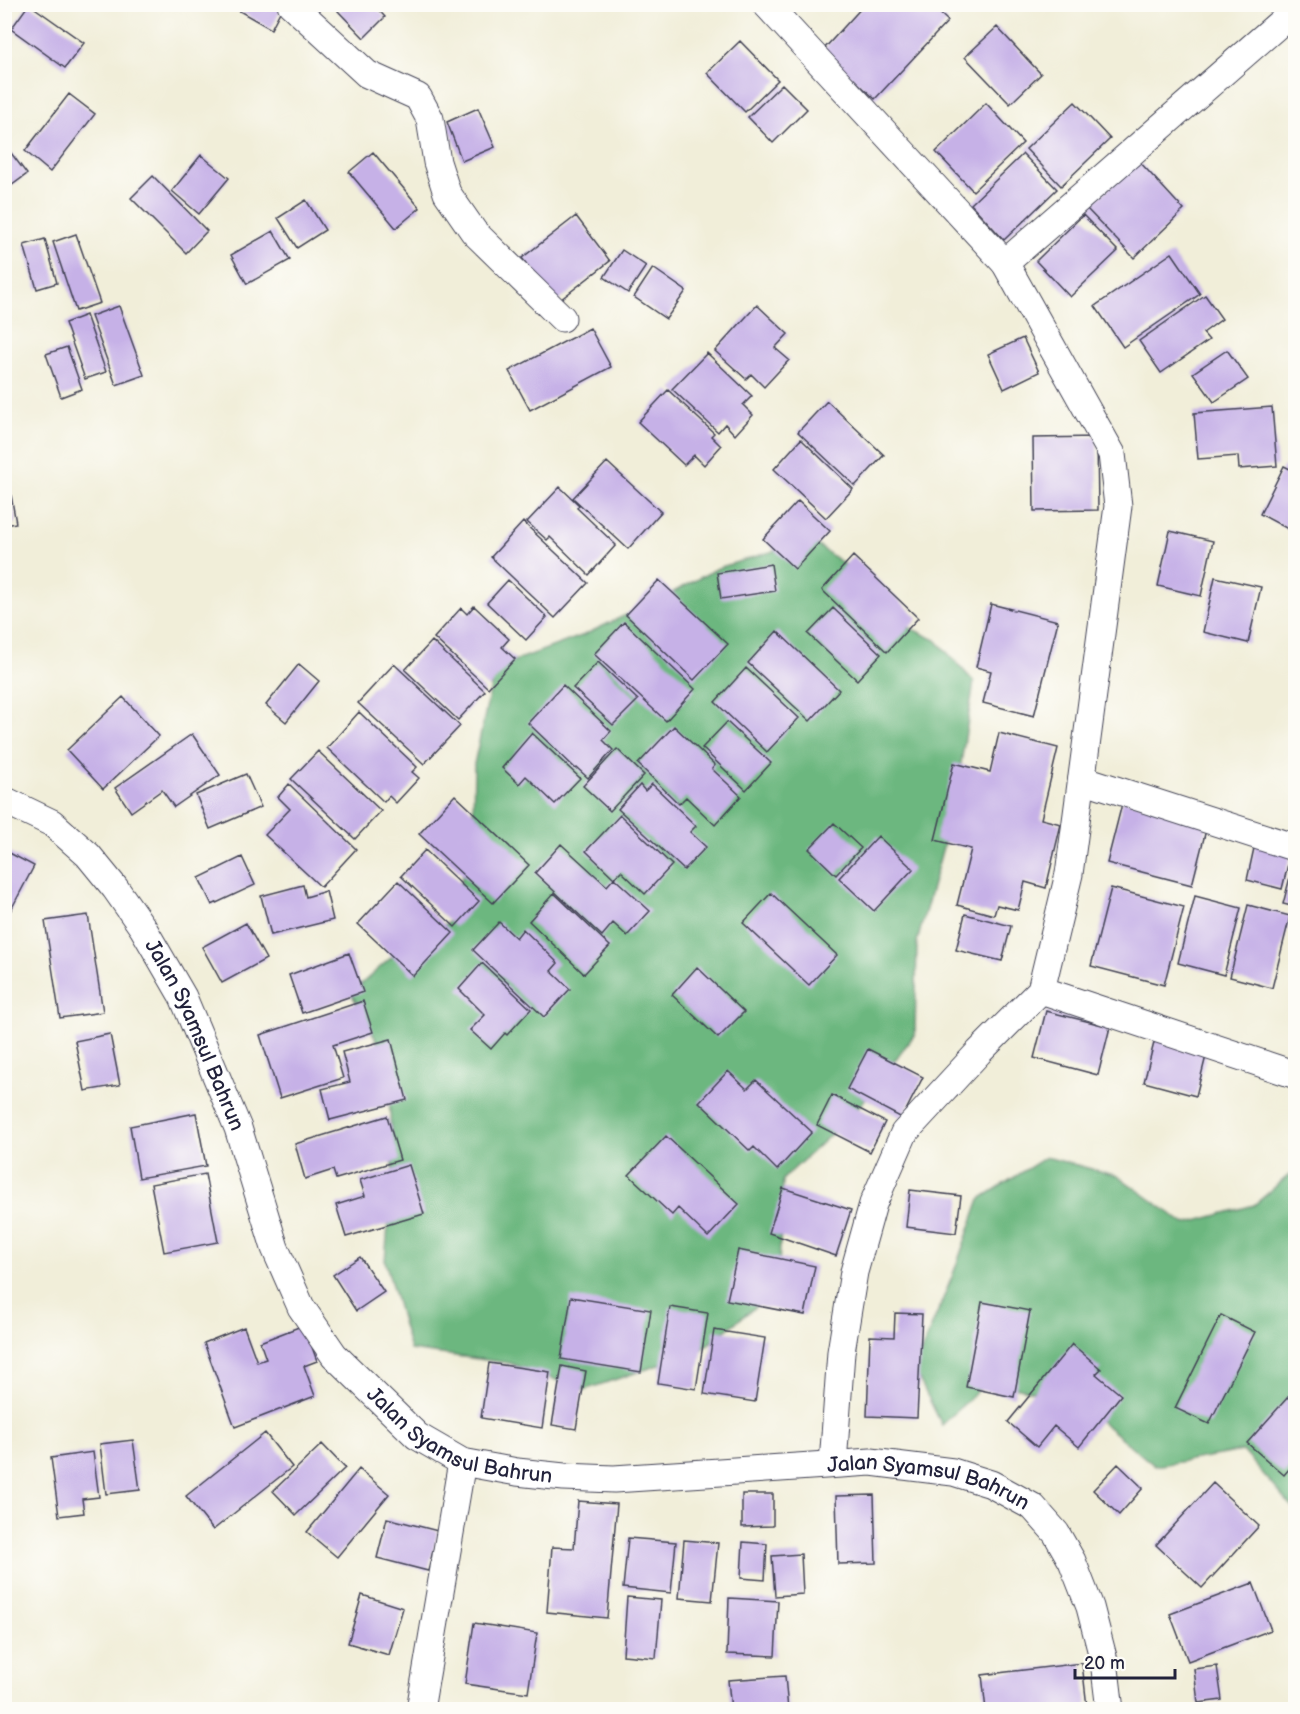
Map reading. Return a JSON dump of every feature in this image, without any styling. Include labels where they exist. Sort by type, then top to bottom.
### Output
[{"type":"street","points":[[291,4],[367,74],[418,97],[430,119],[437,162],[447,193],[474,232],[562,318]]},
{"type":"street","points":[[766,4],[1005,263],[1112,454],[1118,506],[1069,874],[1041,990],[979,1052],[904,1133],[899,1143],[873,1204],[854,1272],[841,1352],[833,1464]]},
{"type":"street","points":[[1005,263],[1296,9]]},
{"type":"street","points":[[1082,779],[1296,848]]},
{"type":"street","name":"Jalan Syamsul Bahrun","points":[[4,800],[52,823],[88,855],[143,928],[187,1008],[238,1128],[275,1248],[301,1307],[334,1355],[417,1436],[462,1462],[564,1478],[614,1479],[871,1462],[953,1472],[990,1484],[1033,1507],[1056,1533],[1072,1561],[1090,1607],[1104,1661],[1110,1710]]},
{"type":"street","points":[[1041,990],[1296,1075]]},
{"type":"street","points":[[420,1710],[462,1462]]},
{"type":"green space","points":[[810,540],[851,569],[897,622],[936,640],[974,682],[954,807],[917,942],[915,1034],[856,1111],[783,1179],[778,1289],[698,1352],[584,1390],[509,1363],[410,1350],[385,1261],[393,1168],[387,1060],[351,993],[403,947],[453,920],[473,825],[474,764],[495,668],[584,635],[718,568]]},
{"type":"green space","points":[[1046,1157],[1118,1176],[1185,1224],[1254,1205],[1295,1170],[1295,1510],[1243,1451],[1155,1466],[1076,1401],[988,1381],[942,1425],[914,1369],[952,1277],[980,1199]]},
{"type":"building","points":[[29,4],[84,43],[65,68],[11,29]]},
{"type":"building","points":[[227,4],[284,4],[271,29]]},
{"type":"building","points":[[345,4],[373,4],[385,17],[364,38],[338,11]]},
{"type":"building","points":[[865,4],[930,4],[948,21],[875,99],[823,50]]},
{"type":"building","points":[[997,27],[1041,74],[1010,104],[965,57]]},
{"type":"building","points":[[740,41],[778,80],[745,112],[707,73]]},
{"type":"building","points":[[782,84],[807,109],[773,143],[748,117]]},
{"type":"building","points":[[69,94],[95,114],[50,172],[25,151]]},
{"type":"building","points":[[1075,102],[1110,139],[1061,186],[1026,149]]},
{"type":"building","points":[[986,103],[1023,143],[973,191],[936,152]]},
{"type":"building","points":[[478,108],[495,147],[462,161],[447,122]]},
{"type":"building","points":[[373,152],[420,208],[396,228],[349,172]]},
{"type":"building","points":[[11,153],[27,174],[4,191],[4,158]]},
{"type":"building","points":[[1023,154],[1057,189],[1004,240],[971,204]]},
{"type":"building","points":[[201,155],[229,178],[199,214],[172,191]]},
{"type":"building","points":[[1138,160],[1184,210],[1134,258],[1087,209]]},
{"type":"building","points":[[153,176],[207,231],[186,253],[131,198]]},
{"type":"building","points":[[306,200],[325,230],[297,248],[278,218]]},
{"type":"building","points":[[1083,215],[1118,251],[1070,297],[1036,261]]},
{"type":"building","points":[[576,216],[610,261],[556,303],[522,258]]},
{"type":"building","points":[[273,231],[290,260],[247,284],[231,255]]},
{"type":"building","points":[[76,234],[100,303],[76,311],[53,242]]},
{"type":"building","points":[[45,239],[57,283],[37,289],[24,245]]},
{"type":"building","points":[[622,250],[646,266],[628,293],[604,277]]},
{"type":"building","points":[[1172,253],[1200,294],[1123,347],[1095,306]]},
{"type":"building","points":[[653,268],[686,291],[666,319],[634,297]]},
{"type":"building","points":[[1205,295],[1222,319],[1203,333],[1209,340],[1161,373],[1139,341]]},
{"type":"building","points":[[757,305],[788,334],[775,348],[789,360],[764,387],[751,374],[746,379],[715,351]]},
{"type":"building","points":[[119,306],[144,375],[116,385],[91,316]]},
{"type":"building","points":[[86,315],[106,372],[85,379],[65,323]]},
{"type":"building","points":[[590,328],[611,367],[530,410],[509,371]]},
{"type":"building","points":[[1023,338],[1039,372],[1004,389],[988,354]]},
{"type":"building","points":[[67,347],[82,389],[61,397],[46,354]]},
{"type":"building","points":[[1227,350],[1248,379],[1214,402],[1193,373]]},
{"type":"building","points":[[707,353],[752,396],[743,405],[753,415],[735,435],[725,424],[718,432],[672,389]]},
{"type":"building","points":[[668,390],[714,433],[711,436],[721,446],[704,465],[694,455],[684,465],[638,422]]},
{"type":"building","points":[[827,401],[884,455],[855,486],[798,432]]},
{"type":"building","points":[[1272,407],[1277,466],[1239,469],[1238,456],[1198,459],[1194,413]]},
{"type":"building","points":[[1097,437],[1098,510],[1034,511],[1033,438]]},
{"type":"building","points":[[801,439],[853,489],[826,518],[774,469]]},
{"type":"building","points":[[607,462],[661,512],[628,549],[573,498]]},
{"type":"building","points":[[1284,466],[1296,472],[1296,514],[1288,529],[1260,514]]},
{"type":"building","points":[[9,484],[16,523],[4,525],[4,485]]},
{"type":"building","points":[[560,487],[579,505],[577,508],[616,545],[589,575],[550,537],[547,540],[527,522]]},
{"type":"building","points":[[798,501],[830,531],[795,569],[763,539]]},
{"type":"building","points":[[523,522],[588,583],[555,618],[491,557]]},
{"type":"building","points":[[1170,531],[1213,541],[1201,596],[1158,586]]},
{"type":"building","points":[[853,556],[918,618],[887,652],[822,590]]},
{"type":"building","points":[[771,564],[775,591],[721,599],[717,573]]},
{"type":"building","points":[[1215,577],[1261,587],[1248,643],[1203,632]]},
{"type":"building","points":[[508,580],[547,617],[526,640],[487,603]]},
{"type":"building","points":[[659,580],[728,644],[694,680],[626,615]]},
{"type":"building","points":[[991,604],[1058,621],[1034,716],[983,703],[991,671],[976,667]]},
{"type":"building","points":[[474,606],[509,639],[502,647],[515,659],[488,688],[434,638],[461,608],[467,614]]},
{"type":"building","points":[[833,608],[881,654],[857,680],[808,634]]},
{"type":"building","points":[[624,622],[695,689],[666,721],[594,654]]},
{"type":"building","points":[[777,631],[839,690],[810,721],[748,663]]},
{"type":"building","points":[[432,641],[485,691],[458,720],[405,670]]},
{"type":"building","points":[[598,662],[638,700],[613,725],[573,688]]},
{"type":"building","points":[[299,664],[319,681],[286,722],[266,705]]},
{"type":"building","points":[[394,664],[460,726],[424,764],[358,703]]},
{"type":"building","points":[[746,668],[799,718],[767,752],[715,702]]},
{"type":"building","points":[[563,685],[611,731],[603,740],[613,750],[588,778],[528,723]]},
{"type":"building","points":[[123,697],[159,736],[103,789],[67,750]]},
{"type":"building","points":[[359,712],[417,767],[412,772],[419,778],[396,803],[389,796],[384,802],[327,748]]},
{"type":"building","points":[[727,722],[771,763],[746,790],[702,748]]},
{"type":"building","points":[[674,726],[715,765],[712,769],[741,796],[715,825],[686,797],[679,804],[638,764]]},
{"type":"building","points":[[532,733],[580,778],[555,804],[526,776],[519,784],[502,768]]},
{"type":"building","points":[[999,733],[1058,748],[1041,819],[1061,824],[1046,888],[1025,882],[1018,910],[997,905],[994,915],[957,905],[971,849],[935,840],[954,763],[990,772]]},
{"type":"building","points":[[192,734],[220,775],[174,807],[162,790],[131,812],[115,788]]},
{"type":"building","points":[[617,749],[644,775],[610,811],[583,786]]},
{"type":"building","points":[[318,751],[381,811],[355,839],[291,779]]},
{"type":"building","points":[[246,774],[261,807],[210,829],[196,795]]},
{"type":"building","points":[[289,784],[356,849],[321,887],[265,835],[290,809],[278,797]]},
{"type":"building","points":[[652,784],[696,826],[690,832],[706,847],[684,870],[618,809],[640,785],[645,791]]},
{"type":"building","points":[[455,795],[529,865],[493,903],[419,834]]},
{"type":"building","points":[[1123,800],[1208,822],[1192,885],[1107,863]]},
{"type":"building","points":[[620,815],[672,865],[645,894],[621,871],[614,878],[586,851]]},
{"type":"building","points":[[834,823],[861,848],[836,875],[809,849]]},
{"type":"building","points":[[878,836],[913,869],[874,911],[839,878]]},
{"type":"building","points":[[1256,839],[1292,848],[1282,889],[1247,880]]},
{"type":"building","points":[[561,844],[607,886],[614,878],[650,911],[627,936],[613,923],[602,936],[535,873]]},
{"type":"building","points":[[4,850],[34,866],[4,923]]},
{"type":"building","points":[[425,850],[479,901],[455,927],[401,876]]},
{"type":"building","points":[[242,857],[255,885],[212,905],[199,878]]},
{"type":"building","points":[[1296,858],[1296,907],[1283,904]]},
{"type":"building","points":[[398,881],[453,933],[413,976],[358,924]]},
{"type":"building","points":[[303,885],[306,897],[326,891],[333,920],[271,935],[261,896]]},
{"type":"building","points":[[1111,888],[1184,907],[1164,985],[1091,966]]},
{"type":"building","points":[[554,893],[610,946],[584,974],[529,921]]},
{"type":"building","points":[[771,893],[837,955],[809,985],[743,923]]},
{"type":"building","points":[[1195,896],[1241,908],[1224,975],[1178,963]]},
{"type":"building","points":[[1248,905],[1290,916],[1272,988],[1230,977]]},
{"type":"building","points":[[965,914],[1011,926],[1002,961],[956,950]]},
{"type":"building","points":[[88,915],[103,1012],[60,1018],[45,921]]},
{"type":"building","points":[[499,922],[516,938],[523,929],[558,963],[551,971],[570,989],[544,1017],[473,950]]},
{"type":"building","points":[[246,923],[266,959],[222,983],[202,947]]},
{"type":"building","points":[[349,953],[363,992],[302,1013],[289,975]]},
{"type":"building","points":[[482,963],[531,1009],[491,1049],[470,1030],[485,1015],[459,989]]},
{"type":"building","points":[[697,967],[744,1012],[718,1038],[672,995]]},
{"type":"building","points":[[363,1001],[373,1032],[333,1045],[343,1078],[280,1098],[260,1035]]},
{"type":"building","points":[[1046,1011],[1110,1027],[1098,1075],[1034,1058]]},
{"type":"building","points":[[110,1034],[120,1085],[85,1091],[75,1041]]},
{"type":"building","points":[[1156,1035],[1208,1048],[1196,1096],[1144,1082]]},
{"type":"building","points":[[391,1039],[407,1100],[330,1120],[322,1089],[350,1082],[342,1052]]},
{"type":"building","points":[[868,1049],[923,1077],[902,1118],[847,1089]]},
{"type":"building","points":[[728,1071],[747,1089],[756,1080],[812,1132],[777,1170],[754,1147],[750,1151],[699,1102]]},
{"type":"building","points":[[832,1095],[885,1122],[870,1152],[817,1125]]},
{"type":"building","points":[[196,1113],[206,1166],[139,1178],[130,1126]]},
{"type":"building","points":[[387,1116],[400,1160],[336,1179],[333,1170],[305,1179],[295,1144]]},
{"type":"building","points":[[666,1136],[739,1204],[708,1237],[678,1208],[672,1215],[629,1175]]},
{"type":"building","points":[[409,1165],[424,1214],[346,1237],[336,1205],[365,1196],[360,1180]]},
{"type":"building","points":[[205,1174],[218,1242],[164,1252],[151,1184]]},
{"type":"building","points":[[783,1188],[851,1210],[836,1256],[769,1233]]},
{"type":"building","points":[[910,1190],[961,1196],[956,1233],[906,1227]]},
{"type":"building","points":[[738,1250],[815,1266],[805,1315],[727,1300]]},
{"type":"building","points":[[360,1257],[384,1292],[356,1311],[333,1275]]},
{"type":"building","points":[[571,1297],[651,1310],[641,1372],[561,1359]]},
{"type":"building","points":[[982,1302],[1030,1311],[1014,1397],[966,1387]]},
{"type":"building","points":[[670,1307],[708,1313],[696,1389],[658,1383]]},
{"type":"building","points":[[895,1313],[922,1314],[917,1418],[867,1416],[870,1336],[894,1337]]},
{"type":"building","points":[[1221,1315],[1255,1332],[1209,1424],[1175,1408]]},
{"type":"building","points":[[304,1325],[317,1361],[304,1366],[315,1396],[235,1427],[204,1343],[244,1327],[257,1362],[266,1359],[260,1342]]},
{"type":"building","points":[[714,1330],[765,1338],[755,1402],[704,1394]]},
{"type":"building","points":[[1072,1344],[1101,1369],[1096,1374],[1121,1395],[1079,1447],[1054,1426],[1037,1447],[1008,1422]]},
{"type":"building","points":[[489,1363],[550,1372],[542,1428],[481,1418]]},
{"type":"building","points":[[562,1366],[586,1371],[576,1429],[552,1425]]},
{"type":"building","points":[[1296,1388],[1296,1461],[1284,1475],[1247,1443]]},
{"type":"building","points":[[265,1433],[292,1467],[213,1530],[186,1496]]},
{"type":"building","points":[[133,1440],[140,1490],[106,1494],[100,1444]]},
{"type":"building","points":[[322,1444],[345,1468],[296,1515],[273,1491]]},
{"type":"building","points":[[93,1452],[99,1497],[82,1499],[84,1513],[59,1516],[51,1458]]},
{"type":"building","points":[[1118,1464],[1143,1488],[1119,1515],[1093,1490]]},
{"type":"building","points":[[359,1469],[389,1494],[337,1557],[307,1532]]},
{"type":"building","points":[[1213,1483],[1259,1526],[1202,1588],[1156,1545]]},
{"type":"building","points":[[742,1494],[773,1494],[773,1526],[742,1527]]},
{"type":"building","points":[[874,1495],[876,1563],[838,1564],[836,1496]]},
{"type":"building","points":[[578,1501],[617,1504],[607,1618],[547,1612],[552,1547],[574,1548]]},
{"type":"building","points":[[387,1518],[438,1531],[428,1571],[377,1558]]},
{"type":"building","points":[[628,1538],[676,1542],[671,1593],[623,1588]]},
{"type":"building","points":[[684,1540],[718,1543],[712,1601],[679,1598]]},
{"type":"building","points":[[743,1542],[767,1544],[765,1580],[741,1578]]},
{"type":"building","points":[[801,1554],[803,1594],[775,1596],[772,1556]]},
{"type":"building","points":[[1253,1583],[1271,1630],[1188,1661],[1170,1614]]},
{"type":"building","points":[[362,1595],[403,1608],[389,1655],[348,1643]]},
{"type":"building","points":[[627,1597],[661,1600],[656,1658],[623,1655]]},
{"type":"building","points":[[729,1598],[778,1601],[775,1656],[727,1654]]},
{"type":"building","points":[[474,1623],[537,1633],[528,1693],[465,1684]]},
{"type":"building","points":[[1082,1663],[1087,1707],[1063,1710],[986,1710],[982,1675]]},
{"type":"building","points":[[1217,1666],[1222,1700],[1198,1703],[1194,1669]]},
{"type":"building","points":[[785,1676],[788,1710],[731,1710],[728,1680]]}]
